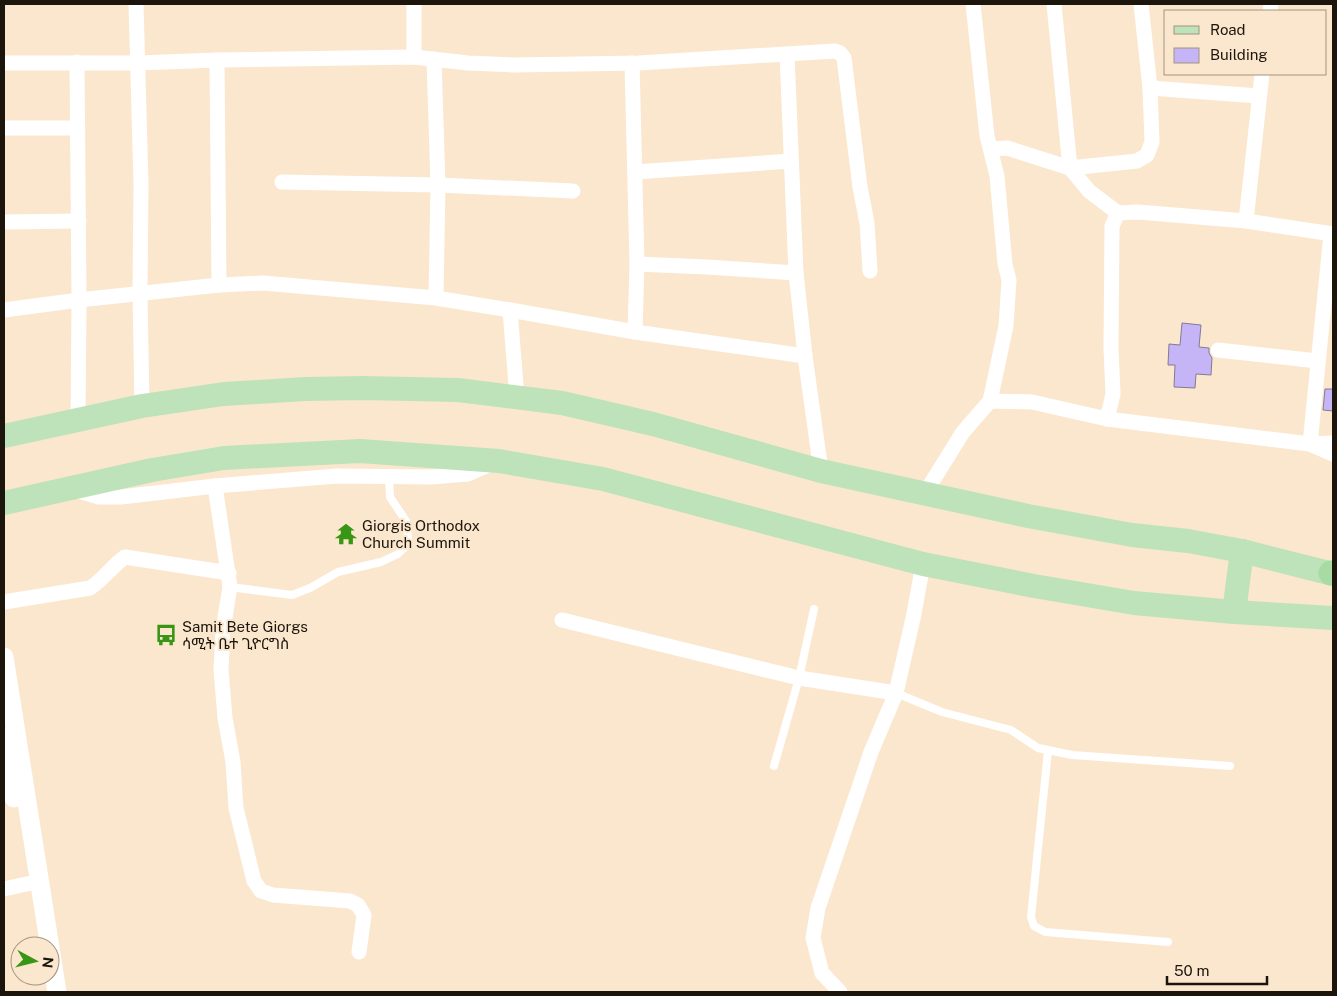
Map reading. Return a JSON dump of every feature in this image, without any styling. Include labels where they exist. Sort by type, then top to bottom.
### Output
[{"type":"main road","points":[[4,436],[142,406],[224,394],[314,389],[458,390],[562,404],[653,424],[820,470],[1028,516],[1132,535],[1188,541],[1242,551],[1333,573]]},
{"type":"main road","points":[[4,503],[152,470],[233,457],[360,451],[499,461],[603,479],[923,564],[1034,586],[1125,601],[1234,612],[1333,618]]},
{"type":"main road","points":[[1234,612],[1242,551]]},
{"type":"street","points":[[136,4],[141,184],[142,406]]},
{"type":"street","points":[[414,4],[414,57]]},
{"type":"street","points":[[925,493],[963,432],[990,401],[1006,326],[1009,280],[1005,264],[997,181],[987,136],[973,4]]},
{"type":"street","points":[[1054,4],[1070,168],[1089,191],[1118,213],[1138,212],[1246,221],[1332,234],[1310,444]]},
{"type":"street","points":[[991,149],[1007,148],[1070,168],[1137,161],[1147,155],[1152,142],[1150,88],[1141,4]]},
{"type":"street","points":[[4,63],[138,63],[414,57],[514,66],[632,63],[835,51],[844,58],[857,164],[868,223],[870,271]]},
{"type":"street","points":[[786,54],[796,273],[820,470]]},
{"type":"street","points":[[434,59],[438,185],[436,298]]},
{"type":"street","points":[[217,60],[219,285]]},
{"type":"street","points":[[77,62],[79,220],[78,420]]},
{"type":"street","points":[[632,63],[637,264],[635,332]]},
{"type":"street","points":[[1246,221],[1262,75]]},
{"type":"street","points":[[1150,88],[1259,96]]},
{"type":"street","points":[[4,128],[78,128]]},
{"type":"street","points":[[635,172],[791,160]]},
{"type":"street","points":[[282,182],[438,185],[573,191]]},
{"type":"street","points":[[1107,419],[1112,394],[1112,226],[1118,213]]},
{"type":"street","points":[[4,222],[79,220]]},
{"type":"street","points":[[637,264],[796,273]]},
{"type":"street","points":[[4,310],[219,285],[263,283],[436,298],[635,332],[805,356]]},
{"type":"street","points":[[510,310],[517,398]]},
{"type":"street","points":[[1218,350],[1318,361]]},
{"type":"street","points":[[990,401],[1032,402],[1107,419],[1310,444],[1333,443]]},
{"type":"street","points":[[1310,444],[1333,454]]},
{"type":"street","points":[[69,489],[99,497],[121,498],[215,486],[338,476],[430,477],[468,474],[499,461]]},
{"type":"street","points":[[215,486],[229,580],[223,629],[221,670],[233,762],[236,808],[254,881],[261,891],[273,895],[350,901],[358,905],[364,915],[359,952]]},
{"type":"street","points":[[4,602],[90,588],[125,557],[229,580]]},
{"type":"street","points":[[840,992],[822,973],[813,938],[818,908],[871,752],[896,693],[923,564]]},
{"type":"street","points":[[562,620],[799,678],[896,693]]},
{"type":"street","points":[[4,658],[34,883],[37,936]]},
{"type":"street","points":[[4,738],[57,992]]},
{"type":"street","points":[[4,889],[34,883]]},
{"type":"lane","points":[[229,580],[292,595],[310,588],[338,572],[381,562],[398,554],[404,548],[408,539],[406,521],[390,496],[389,477]]},
{"type":"lane","points":[[774,766],[799,678],[814,609]]},
{"type":"lane","points":[[896,693],[942,712],[1011,730],[1038,748],[1048,751],[1072,755],[1230,766]]},
{"type":"lane","points":[[1048,751],[1031,918],[1034,926],[1046,932],[1168,942]]},
{"type":"building","points":[[1182,323],[1201,325],[1199,347],[1209,348],[1212,358],[1211,375],[1196,374],[1195,388],[1174,387],[1175,365],[1168,365],[1169,344],[1180,345]]},
{"type":"building","points":[[1325,389],[1333,389],[1333,411],[1323,410]]},
{"type":"place","name":"Giorgis Orthodox Church Summit","points":[[346,534]]},
{"type":"place","name":"Samit Bete Giorgs ሳሚት ቤተ ጊዮርግስ","points":[[166,635]]}]
